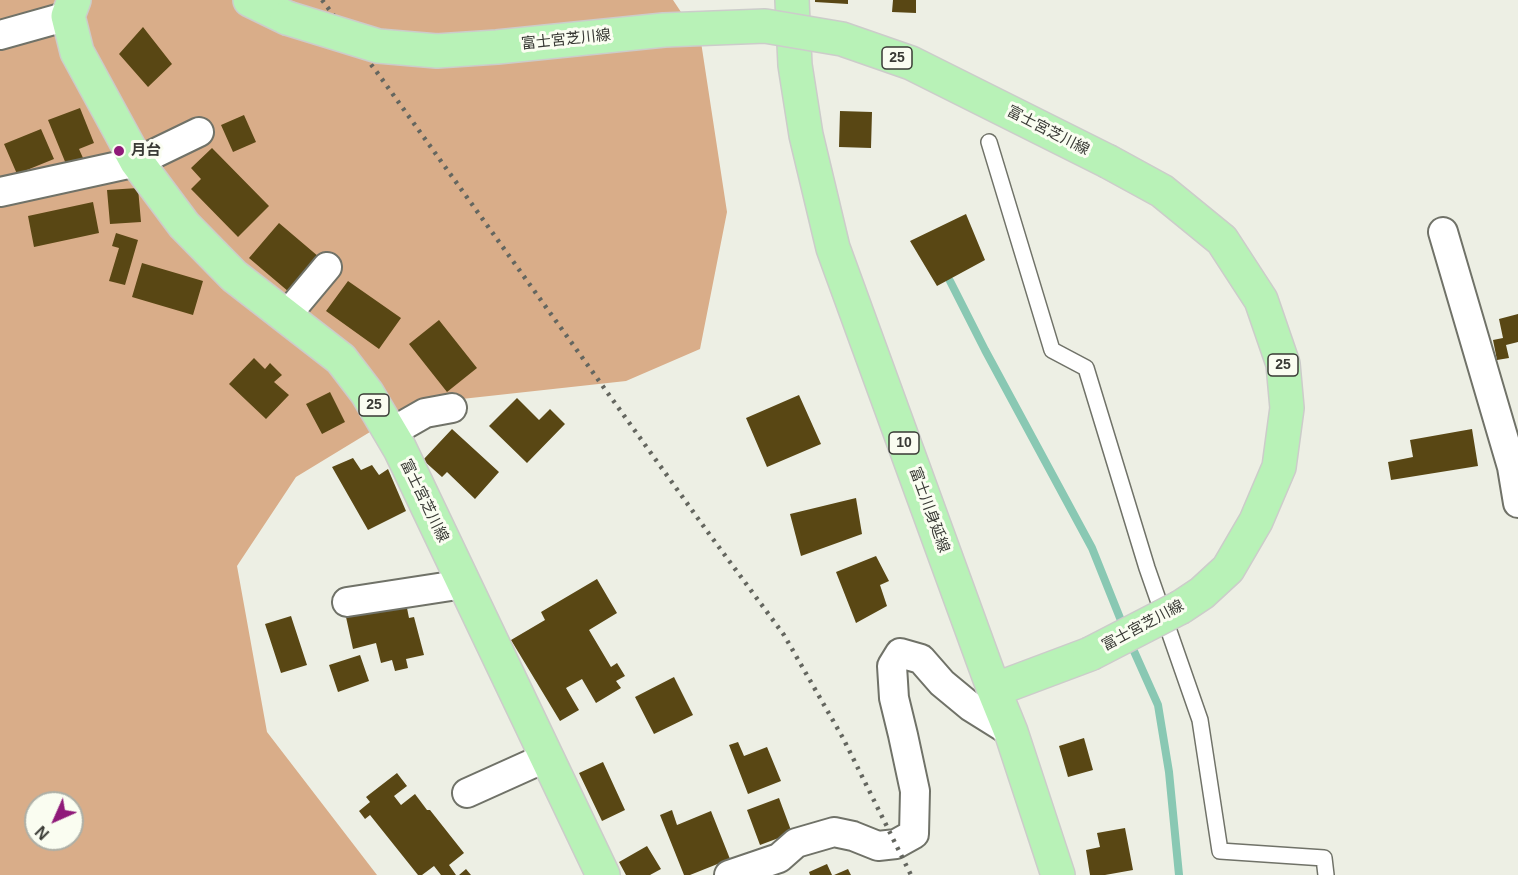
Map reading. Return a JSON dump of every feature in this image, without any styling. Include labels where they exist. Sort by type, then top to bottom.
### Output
[{"type":"main road","name":"富士宮芝川線","points":[[250,0],[287,18],[378,46],[437,51],[664,30],[765,26],[842,39],[911,63],[1109,162],[1162,191],[1222,240],[1261,300],[1283,364],[1287,408],[1279,466],[1256,521],[1228,569],[1181,607],[1090,654],[994,690]]},
{"type":"main road","name":"富士川身延線","points":[[792,0],[795,65],[806,135],[833,248],[1011,732],[1058,875]]},
{"type":"main road","name":"富士宮芝川線","points":[[62,5],[77,52],[136,162],[184,225],[234,276],[341,359],[367,393],[400,449],[603,875]]},
{"type":"street","points":[[0,35],[62,5]]},
{"type":"street","points":[[0,192],[136,162],[199,132]]},
{"type":"street","points":[[1443,232],[1512,467],[1518,503]]},
{"type":"street","points":[[286,316],[327,267]]},
{"type":"street","points":[[390,433],[425,413],[452,408]]},
{"type":"street","points":[[346,602],[464,584]]},
{"type":"street","points":[[729,875],[782,866],[796,843],[834,832],[853,836],[878,846],[896,844],[914,834],[915,791],[894,698],[892,666],[900,653],[921,659],[942,683],[971,707],[1011,732]]},
{"type":"street","points":[[467,793],[547,757]]},
{"type":"lane","points":[[989,142],[1052,351],[1086,368],[1147,568],[1200,720],[1220,851],[1324,858],[1326,875]]},
{"type":"shaded area","points":[[0,0],[673,0],[701,42],[727,212],[700,349],[626,381],[416,404],[296,477],[237,566],[267,732],[377,875],[0,875]]},
{"type":"building","points":[[815,0],[848,0],[848,4],[815,2]]},
{"type":"building","points":[[893,0],[916,0],[916,13],[892,12]]},
{"type":"building","points":[[143,27],[172,64],[148,87],[119,54]]},
{"type":"building","points":[[80,108],[94,143],[79,149],[83,158],[66,164],[48,120]]},
{"type":"building","points":[[840,111],[872,112],[871,148],[839,147]]},
{"type":"building","points":[[244,115],[256,142],[233,152],[221,125]]},
{"type":"building","points":[[41,129],[54,159],[17,174],[4,144]]},
{"type":"building","points":[[212,148],[269,206],[238,237],[191,189],[201,179],[191,168]]},
{"type":"building","points":[[138,188],[141,222],[110,224],[107,190]]},
{"type":"building","points":[[93,202],[99,233],[34,247],[28,216]]},
{"type":"building","points":[[966,214],[985,260],[937,286],[910,241]]},
{"type":"building","points":[[279,223],[319,257],[289,292],[249,258]]},
{"type":"building","points":[[116,233],[138,240],[125,285],[109,281],[119,248],[112,246]]},
{"type":"building","points":[[142,263],[203,281],[193,315],[132,297]]},
{"type":"building","points":[[348,281],[401,318],[379,349],[326,311]]},
{"type":"building","points":[[1518,314],[1518,342],[1506,345],[1509,358],[1497,360],[1493,340],[1503,338],[1499,319]]},
{"type":"building","points":[[439,320],[477,368],[447,392],[409,344]]},
{"type":"building","points":[[254,358],[265,369],[270,363],[282,375],[274,382],[289,395],[266,419],[229,384]]},
{"type":"building","points":[[330,392],[345,422],[322,434],[306,404]]},
{"type":"building","points":[[799,395],[821,444],[767,467],[746,418]]},
{"type":"building","points":[[517,398],[539,420],[550,409],[565,424],[527,463],[489,426]]},
{"type":"building","points":[[452,429],[499,472],[475,499],[447,472],[442,477],[423,460]]},
{"type":"building","points":[[1472,429],[1478,466],[1391,480],[1388,462],[1413,457],[1410,440]]},
{"type":"building","points":[[353,458],[361,470],[372,465],[379,475],[388,469],[406,511],[368,530],[332,467]]},
{"type":"building","points":[[856,498],[862,534],[801,556],[790,514]]},
{"type":"building","points":[[876,556],[889,581],[880,585],[887,606],[856,623],[836,572]]},
{"type":"building","points":[[597,579],[617,613],[589,630],[611,667],[617,663],[625,676],[616,681],[621,688],[596,703],[582,679],[566,688],[579,710],[560,721],[511,640],[545,620],[541,612]]},
{"type":"building","points":[[406,603],[409,618],[414,617],[424,655],[406,659],[408,668],[395,671],[392,660],[381,663],[376,643],[353,649],[346,617]]},
{"type":"building","points":[[291,616],[307,665],[281,673],[265,624]]},
{"type":"building","points":[[360,655],[369,681],[338,692],[329,665]]},
{"type":"building","points":[[674,677],[693,715],[654,734],[635,697]]},
{"type":"building","points":[[1084,738],[1093,770],[1068,777],[1059,746]]},
{"type":"building","points":[[738,742],[744,756],[767,747],[781,781],[748,794],[729,745]]},
{"type":"building","points":[[603,762],[625,810],[602,821],[579,773]]},
{"type":"building","points":[[397,773],[407,786],[394,796],[401,805],[415,794],[464,853],[449,865],[456,875],[441,875],[434,866],[422,875],[418,875],[370,815],[365,819],[359,811],[370,802],[366,797]]},
{"type":"building","points":[[779,798],[792,833],[760,845],[747,810]]},
{"type":"building","points":[[672,810],[677,825],[711,811],[730,859],[690,875],[684,875],[660,815]]},
{"type":"building","points":[[1125,828],[1133,870],[1090,875],[1086,850],[1100,847],[1097,833]]},
{"type":"building","points":[[647,846],[661,869],[650,875],[626,875],[619,862]]},
{"type":"building","points":[[827,864],[832,875],[810,875],[809,872]]},
{"type":"building","points":[[466,869],[471,875],[459,875]]},
{"type":"building","points":[[848,869],[851,875],[834,875]]},
{"type":"waterway","points":[[950,281],[1092,548],[1124,628]]},
{"type":"waterway","points":[[1129,640],[1158,705],[1169,772],[1179,875]]},
{"type":"railway","points":[[322,0],[379,75],[784,635],[843,738],[911,875]]},
{"type":"place","name":"月台","points":[[119,151]]}]
